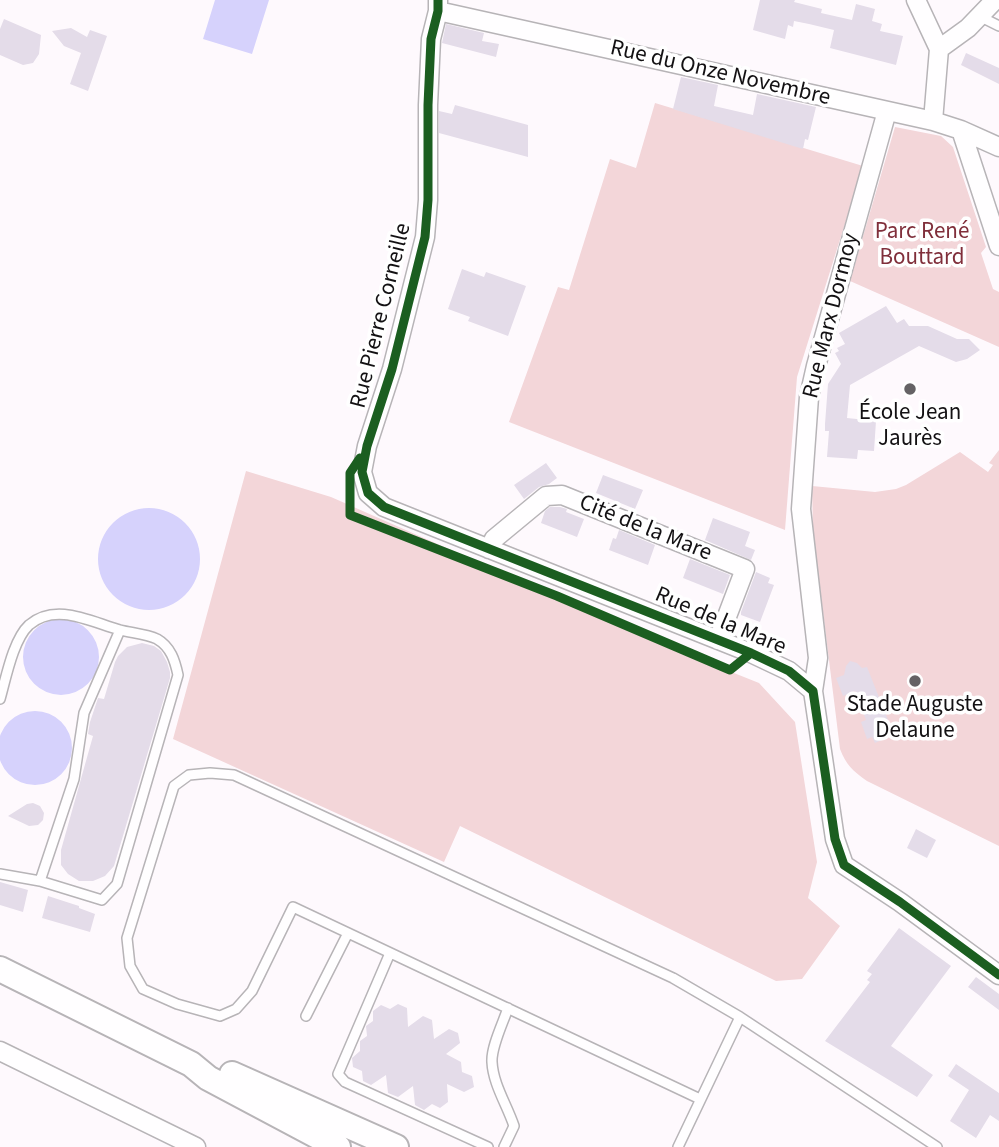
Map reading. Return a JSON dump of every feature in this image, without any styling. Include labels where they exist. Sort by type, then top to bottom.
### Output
[{"type":"main road","points":[[0,970],[191,1064],[208,1078],[338,1147]]},
{"type":"main road","points":[[191,1064],[213,1066],[397,1147]]},
{"type":"street","points":[[916,0],[939,49],[933,121]]},
{"type":"street","points":[[939,49],[968,28],[995,0]]},
{"type":"street","name":"Rue du Onze Novembre","points":[[438,6],[933,121],[999,147]]},
{"type":"street","name":"Rue Pierre Corneille","points":[[362,472],[392,369],[425,237],[429,79],[438,6]]},
{"type":"street","name":"Rue Marx Dormoy","points":[[813,691],[818,658],[801,509],[810,397],[816,366],[887,111]]},
{"type":"street","points":[[961,130],[999,246]]},
{"type":"street","name":"Rue de la Mare","points":[[362,472],[368,493],[384,507],[751,653],[789,671],[813,691]]},
{"type":"street","name":"Cité de la Mare","points":[[489,549],[494,539],[546,496],[562,495],[745,569],[718,640]]},
{"type":"street","points":[[813,691],[835,839],[844,865],[900,902],[999,975]]},
{"type":"street","points":[[0,1051],[196,1147]]},
{"type":"lane","points":[[979,16],[999,26]]},
{"type":"lane","points":[[0,699],[16,645],[28,626],[46,615],[71,614],[158,640],[174,655],[178,675],[117,884],[102,900],[40,881],[0,874]]},
{"type":"lane","points":[[40,881],[74,779],[84,713],[120,630]]},
{"type":"lane","points":[[700,1099],[293,907],[252,990],[236,1009],[220,1016],[177,1004],[143,989],[130,966],[127,938],[174,786],[189,775],[234,775],[673,978],[740,1017],[937,1147]]},
{"type":"lane","points":[[306,1016],[348,933]]},
{"type":"lane","points":[[390,953],[338,1074],[345,1082],[488,1147]]},
{"type":"lane","points":[[504,1147],[514,1126],[496,1081],[492,1060],[508,1008]]},
{"type":"lane","points":[[678,1147],[740,1017]]},
{"type":"green space","points":[[655,103],[863,166],[797,377],[785,530],[509,422],[558,287],[569,290],[610,159],[636,168]]},
{"type":"green space","name":"Parc René Bouttard","points":[[895,127],[941,136],[953,147],[986,247],[981,253],[993,289],[999,292],[999,347],[850,281]]},
{"type":"green space","name":"Stade Auguste Delaune","points":[[999,450],[999,846],[867,781],[854,771],[845,759],[840,749],[813,531],[812,486],[875,492],[896,489],[960,452],[988,472],[993,465],[989,463]]},
{"type":"green space","points":[[246,471],[331,497],[689,655],[759,683],[795,722],[817,862],[808,898],[840,926],[802,979],[776,981],[460,826],[444,862],[173,739]]},
{"type":"shaded area","points":[[215,0],[269,0],[252,54],[203,39]]},
{"type":"shaded area","points":[[149,508],[168,512],[185,523],[196,540],[200,559],[196,578],[185,595],[168,606],[149,610],[130,606],[113,595],[102,578],[98,559],[102,540],[113,523],[130,512]]},
{"type":"shaded area","points":[[61,619],[75,622],[88,630],[96,643],[99,657],[96,671],[88,684],[75,692],[61,695],[47,692],[34,684],[26,671],[23,657],[26,643],[34,630],[47,622]]},
{"type":"shaded area","points":[[35,711],[49,714],[61,722],[69,734],[72,748],[69,762],[61,774],[49,782],[35,785],[21,782],[9,774],[1,762],[-2,748],[1,734],[9,722],[21,714]]},
{"type":"building","points":[[760,0],[795,0],[794,2],[822,9],[821,13],[852,20],[856,4],[875,9],[872,21],[882,24],[880,31],[903,36],[896,65],[830,48],[834,30],[794,21],[793,27],[788,25],[785,39],[753,30]]},
{"type":"building","points":[[4,19],[41,35],[39,54],[33,63],[23,65],[0,55],[0,29]]},
{"type":"building","points":[[446,24],[484,33],[482,41],[499,44],[496,57],[442,43]]},
{"type":"building","points":[[71,28],[87,37],[90,30],[107,36],[88,91],[70,84],[81,53],[64,46],[52,31]]},
{"type":"building","points":[[966,53],[999,68],[999,84],[961,65]]},
{"type":"building","points":[[681,77],[718,85],[714,106],[753,115],[757,94],[816,107],[808,140],[805,139],[803,149],[673,109]]},
{"type":"building","points":[[455,105],[528,125],[528,157],[439,133],[439,111],[452,114]]},
{"type":"building","points":[[462,269],[484,277],[486,272],[526,286],[508,336],[468,321],[470,317],[448,309]]},
{"type":"building","points":[[886,306],[897,323],[904,319],[909,326],[928,326],[957,339],[969,339],[980,350],[967,359],[956,362],[919,346],[850,385],[847,418],[876,421],[874,451],[858,450],[857,459],[827,457],[829,431],[825,431],[825,424],[828,384],[841,364],[835,353],[839,351],[837,348],[845,344],[839,333]]},
{"type":"building","points":[[546,463],[557,478],[524,499],[514,485]]},
{"type":"building","points":[[603,475],[643,490],[635,509],[596,493]]},
{"type":"building","points":[[550,507],[567,509],[566,512],[584,519],[577,537],[541,523],[545,511]]},
{"type":"building","points":[[713,518],[750,532],[745,546],[755,550],[751,560],[705,540]]},
{"type":"building","points":[[619,530],[655,545],[648,565],[609,550]]},
{"type":"building","points":[[690,559],[730,575],[723,594],[683,578]]},
{"type":"building","points":[[756,572],[770,578],[768,583],[774,585],[760,622],[741,615]]},
{"type":"building","points":[[142,643],[161,651],[167,662],[170,678],[114,866],[105,876],[93,881],[79,881],[61,865],[61,850],[93,736],[88,734],[90,722],[98,698],[104,699],[118,656],[127,647]]},
{"type":"building","points":[[850,661],[862,668],[867,667],[888,720],[885,721],[891,736],[875,743],[872,737],[867,739],[861,722],[866,720],[855,691],[843,696],[836,678],[844,675]]},
{"type":"building","points":[[27,804],[40,806],[44,813],[43,820],[38,825],[29,826],[8,816]]},
{"type":"building","points":[[916,829],[936,840],[927,858],[907,848]]},
{"type":"building","points":[[0,882],[28,890],[23,912],[0,905]]},
{"type":"building","points":[[48,896],[95,914],[90,932],[42,918]]},
{"type":"building","points":[[899,928],[951,966],[891,1046],[933,1075],[917,1097],[825,1041],[870,982],[867,980],[872,974],[867,971]]},
{"type":"building","points":[[976,977],[999,994],[999,1010],[968,987]]},
{"type":"building","points":[[398,1004],[407,1008],[408,1027],[423,1016],[432,1020],[434,1039],[449,1029],[458,1033],[460,1043],[446,1054],[461,1062],[462,1072],[472,1076],[474,1087],[464,1092],[447,1084],[448,1102],[440,1108],[432,1104],[424,1110],[415,1105],[413,1086],[398,1097],[388,1093],[386,1075],[371,1085],[363,1081],[362,1071],[353,1067],[352,1058],[360,1051],[360,1041],[367,1036],[366,1026],[373,1021],[373,1011],[381,1005],[390,1009]]},
{"type":"building","points":[[956,1064],[999,1093],[999,1121],[990,1115],[976,1138],[950,1121],[969,1090],[948,1076]]},
{"type":"cycle path","points":[[438,0],[431,39],[425,237],[392,369],[367,446],[362,472],[368,493],[384,507],[751,653],[789,671],[813,691],[835,839],[844,865],[900,902],[999,975]]},
{"type":"cycle path","points":[[360,458],[350,473],[350,515],[557,596],[730,670],[751,653]]},
{"type":"place","name":"École Jean Jaurès","points":[[910,389]]},
{"type":"place","name":"Stade Auguste Delaune","points":[[915,681]]}]
